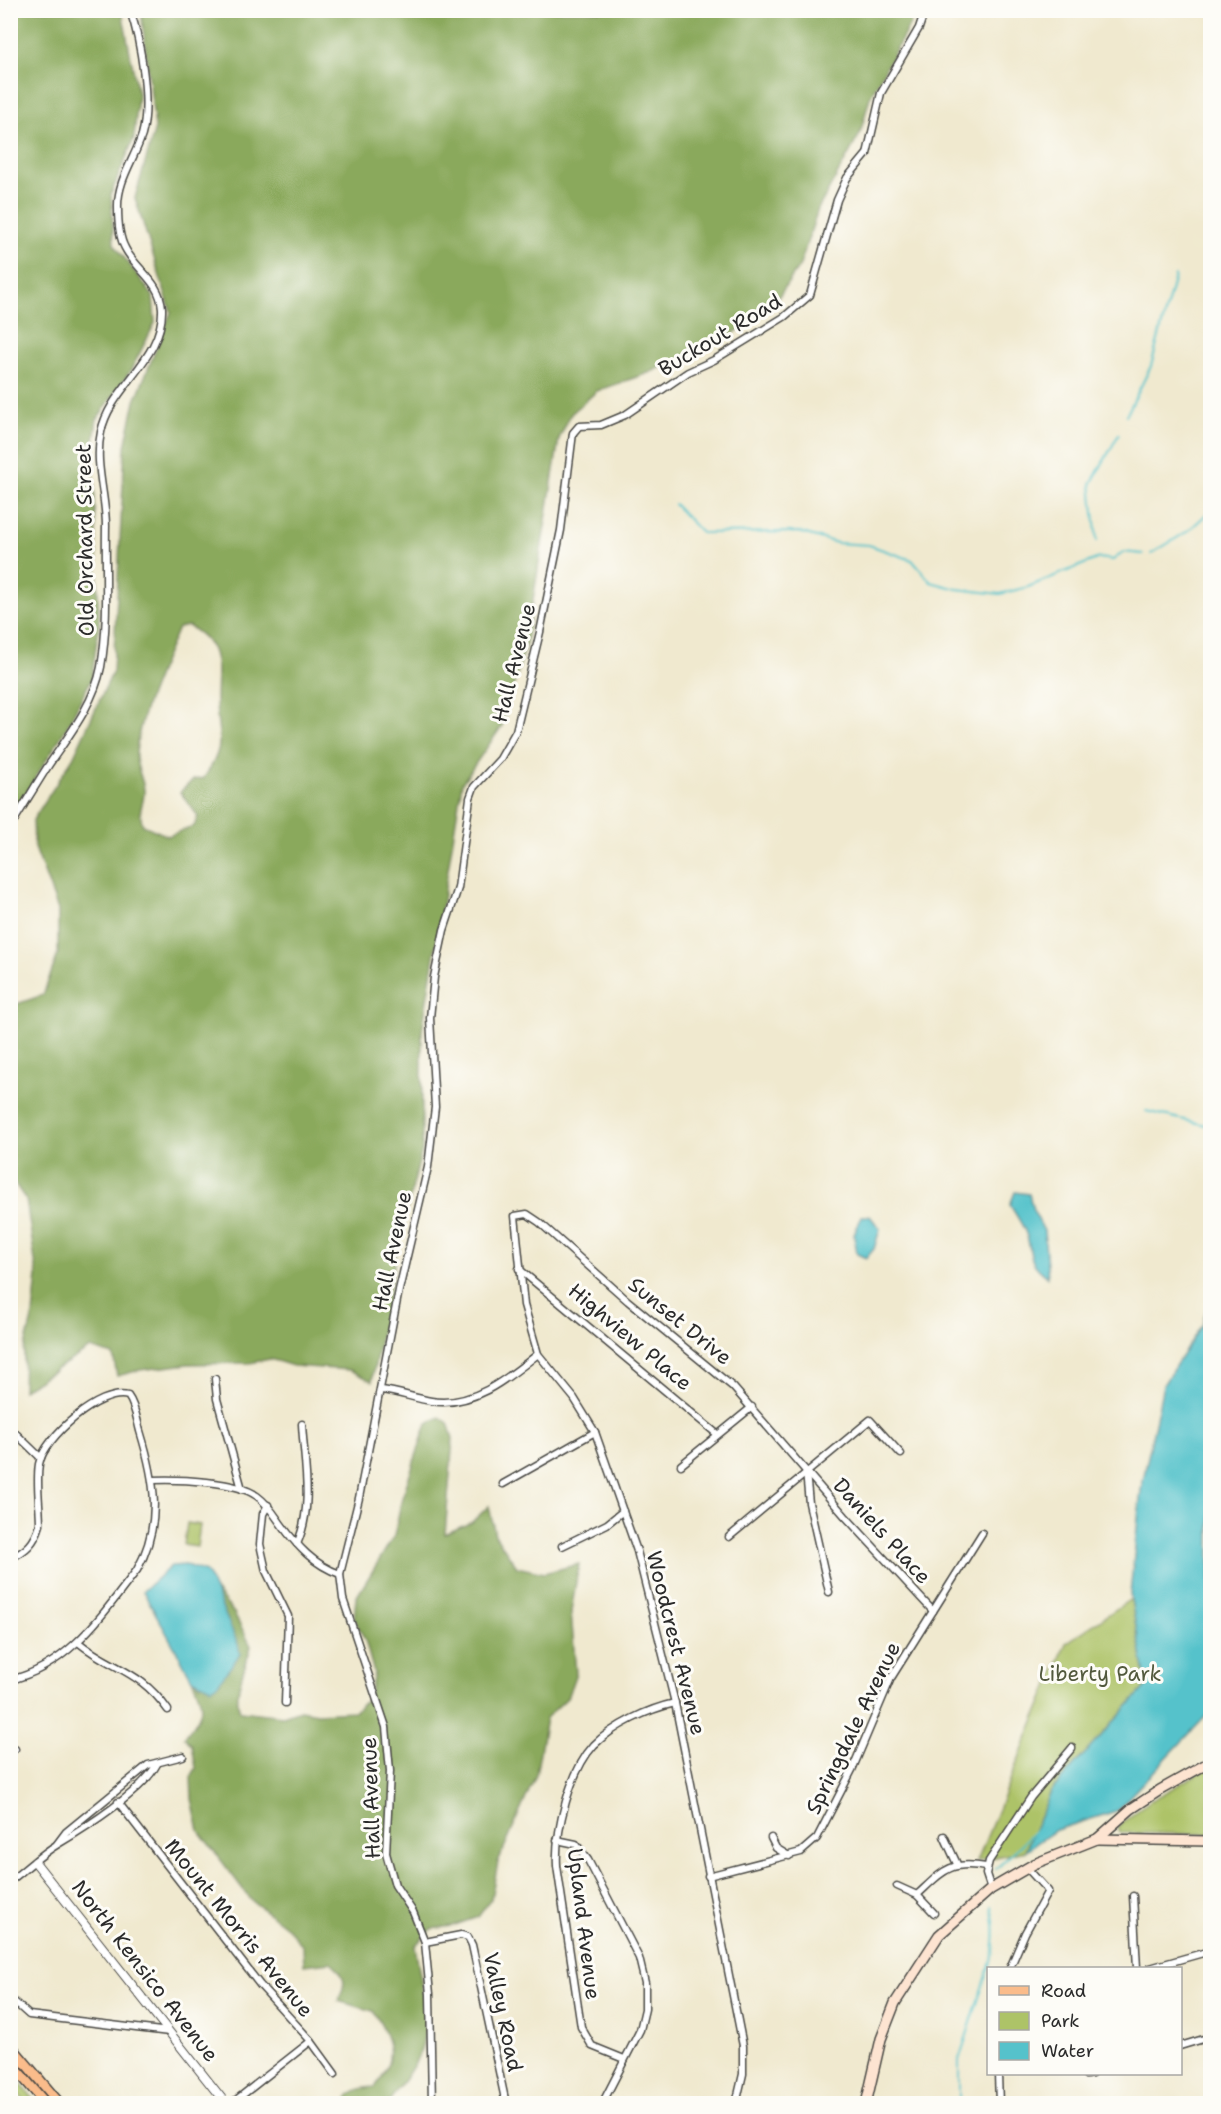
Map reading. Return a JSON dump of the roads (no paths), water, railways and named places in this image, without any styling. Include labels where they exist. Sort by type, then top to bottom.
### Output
[{"type":"main road","points":[[866,2103],[881,2039],[906,1983],[939,1935],[991,1889],[1027,1868],[1096,1839],[1131,1809],[1210,1762]]},
{"type":"main road","points":[[1096,1839],[1210,1841]]},
{"type":"main road","points":[[10,2045],[60,2103]]},
{"type":"main road","points":[[10,2062],[46,2103]]},
{"type":"street","name":"Old Orchard Street","points":[[10,827],[74,730],[97,682],[101,667],[105,618],[106,518],[99,462],[101,432],[110,408],[149,352],[161,316],[162,306],[155,286],[123,244],[118,208],[121,185],[142,133],[145,114],[137,34],[130,10]]},
{"type":"street","name":"Buckout Road","points":[[593,426],[610,423],[625,415],[688,372],[714,360],[784,317],[810,296],[837,201],[847,178],[867,154],[881,93],[919,28],[925,10]]},
{"type":"street","name":"Hall Avenue","points":[[432,2103],[430,1994],[425,1942],[413,1912],[395,1886],[386,1853],[390,1771],[386,1727],[343,1599],[340,1574],[359,1498],[399,1290],[428,1167],[435,1107],[430,1018],[434,976],[444,930],[458,888],[470,798],[474,787],[500,759],[516,730],[561,530],[570,442],[579,426],[593,426]]},
{"type":"street","name":"Woodcrest Avenue","points":[[518,1214],[514,1220],[524,1305],[538,1354],[574,1398],[595,1432],[637,1551],[675,1703],[743,2046],[743,2074],[736,2103]]},
{"type":"street","name":"Sunset Drive","points":[[518,1214],[527,1214],[539,1221],[628,1301],[715,1371],[752,1407],[806,1472]]},
{"type":"street","name":"Highview Place","points":[[519,1269],[717,1434]]},
{"type":"street","points":[[381,1390],[406,1393],[430,1401],[459,1401],[495,1386],[538,1354]]},
{"type":"street","points":[[215,1379],[217,1399],[242,1489]]},
{"type":"street","points":[[10,1557],[24,1552],[37,1534],[40,1525],[41,1458],[46,1446],[75,1416],[91,1406],[122,1395],[131,1400],[153,1480],[154,1521],[144,1557],[78,1642],[39,1670],[10,1680]]},
{"type":"street","points":[[681,1465],[752,1407]]},
{"type":"street","points":[[729,1537],[870,1420],[901,1454]]},
{"type":"street","points":[[297,1544],[307,1507],[302,1424]]},
{"type":"street","points":[[10,1428],[41,1458]]},
{"type":"street","points":[[503,1484],[595,1432]]},
{"type":"street","points":[[806,1472],[809,1503],[829,1592]]},
{"type":"street","name":"Daniels Place","points":[[806,1472],[933,1611]]},
{"type":"street","points":[[153,1480],[189,1480],[251,1492],[268,1505],[297,1544],[317,1563],[340,1574]]},
{"type":"street","points":[[268,1505],[262,1522],[260,1544],[266,1571],[288,1616],[285,1703]]},
{"type":"street","points":[[562,1546],[608,1524],[623,1511]]},
{"type":"street","name":"Springdale Avenue","points":[[708,1876],[801,1852],[817,1838],[852,1770],[891,1678],[982,1533]]},
{"type":"street","points":[[78,1642],[140,1678],[168,1710]]},
{"type":"street","name":"Upland Avenue","points":[[624,2059],[592,2046],[584,2038],[557,1866],[556,1840],[571,1786],[592,1747],[602,1738],[642,1715],[675,1703]]},
{"type":"street","points":[[991,1889],[986,1867],[1031,1797],[1072,1748]]},
{"type":"street","points":[[57,1844],[66,1832],[148,1765],[183,1756]]},
{"type":"street","points":[[10,1881],[57,1844],[72,1837],[118,1802],[153,1773],[157,1764]]},
{"type":"street","name":"Mount Morris Avenue","points":[[118,1802],[260,1985],[310,2041],[335,2074]]},
{"type":"street","points":[[944,1836],[957,1864]]},
{"type":"street","points":[[771,1838],[776,1848],[789,1856]]},
{"type":"street","points":[[556,1840],[576,1844],[588,1860],[642,1968],[645,2009],[640,2030],[602,2103]]},
{"type":"street","name":"North Kensico Avenue","points":[[34,1862],[169,2032],[229,2103]]},
{"type":"street","points":[[917,1895],[940,1873],[957,1864],[986,1867]]},
{"type":"street","points":[[1011,1967],[1025,1933],[1048,1891],[1027,1868]]},
{"type":"street","points":[[897,1886],[917,1895],[934,1912]]},
{"type":"street","points":[[1133,1896],[1137,1967]]},
{"type":"street","name":"Valley Road","points":[[425,1942],[461,1935],[468,1937],[472,1944],[506,2103]]},
{"type":"street","points":[[1154,1967],[1210,1951]]},
{"type":"street","points":[[10,1998],[25,2012],[46,2017],[169,2032]]},
{"type":"street","points":[[1182,2045],[1210,2037]]},
{"type":"street","points":[[229,2103],[310,2041]]},
{"type":"street","points":[[998,2075],[999,2103]]},
{"type":"water","points":[[1015,1192],[1029,1194],[1033,1210],[1044,1231],[1048,1277],[1033,1261],[1028,1238],[1010,1205]]},
{"type":"water","points":[[862,1216],[870,1216],[880,1229],[874,1249],[866,1258],[857,1254],[854,1234]]},
{"type":"water","points":[[1210,1295],[1210,1712],[1116,1811],[1056,1830],[1025,1851],[1052,1790],[1147,1685],[1130,1594],[1141,1490],[1163,1385],[1203,1323]]},
{"type":"water","points":[[186,1565],[206,1572],[238,1644],[240,1654],[217,1685],[211,1688],[192,1679],[143,1591],[171,1566]]},
{"type":"waterway","points":[[1126,416],[1151,366],[1175,276]]},
{"type":"waterway","points":[[1097,541],[1091,484],[1119,434]]},
{"type":"waterway","points":[[674,504],[702,533],[799,532],[837,543],[869,545],[912,560],[931,582],[957,589],[1000,594],[1028,587],[1099,558],[1113,560],[1123,552],[1143,554]]},
{"type":"waterway","points":[[1151,554],[1188,531],[1210,511]]},
{"type":"waterway","points":[[1146,1111],[1210,1126]]},
{"type":"waterway","points":[[996,1869],[1034,1832]]},
{"type":"waterway","points":[[989,1967],[995,1938],[991,1907]]},
{"type":"waterway","points":[[959,2104],[959,2060],[987,1972]]},
{"type":"park label","name":"Liberty Park","points":[[1100,1674]]}]
